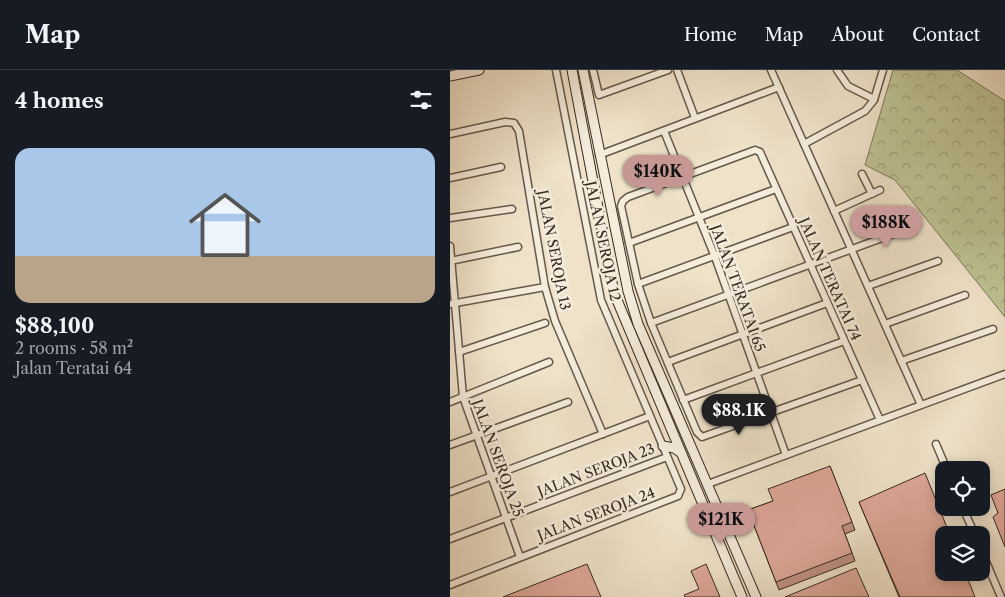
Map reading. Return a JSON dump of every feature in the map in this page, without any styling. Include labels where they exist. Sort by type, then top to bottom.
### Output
[{"type":"main road","points":[[450,76],[479,70]]},
{"type":"main road","points":[[572,70],[614,293],[742,597]]},
{"type":"main road","points":[[583,70],[628,291],[638,324],[756,597]]},
{"type":"main road","points":[[663,446],[674,448],[680,452]]},
{"type":"street","name":"JALAN SEROJA 12","points":[[556,70],[601,300],[681,493]]},
{"type":"street","points":[[593,70],[599,94],[668,70]]},
{"type":"street","points":[[677,70],[695,118]]},
{"type":"street","points":[[771,70],[921,405]]},
{"type":"street","points":[[837,70],[845,84],[874,99]]},
{"type":"street","points":[[804,144],[862,114],[874,99],[883,70]]},
{"type":"street","points":[[599,155],[779,87]]},
{"type":"street","name":"JALAN SEROJA 13","points":[[450,134],[504,122],[514,123],[519,131],[546,287],[555,321],[603,434]]},
{"type":"street","name":"JALAN TERATAI 65","points":[[664,131],[715,257],[755,374],[786,455]]},
{"type":"street","name":"JALAN TERATAI 74","points":[[684,177],[757,150],[880,420]]},
{"type":"street","points":[[450,178],[501,167]]},
{"type":"street","points":[[862,174],[872,194]]},
{"type":"street","points":[[684,177],[628,197],[621,206],[638,284],[651,323],[697,432],[702,437],[862,380]]},
{"type":"street","points":[[629,243],[776,189]]},
{"type":"street","points":[[834,210],[880,190]]},
{"type":"street","points":[[450,218],[512,209]]},
{"type":"street","points":[[638,284],[793,227]]},
{"type":"street","points":[[651,323],[912,227]]},
{"type":"street","name":"JALAN SEROJA 25","points":[[450,246],[452,304],[463,397],[520,557]]},
{"type":"street","points":[[451,260],[518,247]]},
{"type":"street","points":[[868,286],[938,261]]},
{"type":"street","points":[[452,304],[546,287]]},
{"type":"street","points":[[885,324],[965,295]]},
{"type":"street","points":[[668,362],[827,302]]},
{"type":"street","points":[[459,352],[544,323]]},
{"type":"street","points":[[901,361],[993,329]]},
{"type":"street","points":[[684,400],[844,341]]},
{"type":"street","points":[[450,402],[549,362]]},
{"type":"street","points":[[708,484],[1005,374]]},
{"type":"street","points":[[450,445],[568,402]]},
{"type":"street","points":[[450,492],[650,416]]},
{"type":"street","points":[[936,444],[943,461]]},
{"type":"street","name":"JALAN SEROJA 23","points":[[450,539],[667,457]]},
{"type":"street","name":"JALAN SEROJA 24","points":[[450,584],[678,496],[681,493]]},
{"type":"street","points":[[990,571],[1001,597]]},
{"type":"green space","points":[[893,70],[957,70],[1005,101],[1005,317],[895,180],[865,165]]},
{"type":"building","points":[[830,466],[852,522],[842,526],[852,553],[776,582],[748,510],[773,501],[768,489]]},
{"type":"building","points":[[925,473],[935,498],[935,516],[942,516],[946,526],[935,526],[935,581],[969,581],[975,597],[900,597],[859,502]]},
{"type":"building","points":[[1005,489],[1005,547],[993,517],[998,513],[991,495]]},
{"type":"building","points":[[587,564],[601,597],[503,597]]},
{"type":"building","points":[[706,564],[720,597],[685,597],[684,595],[699,589],[691,571]]},
{"type":"building","points":[[856,568],[869,597],[785,597]]}]
